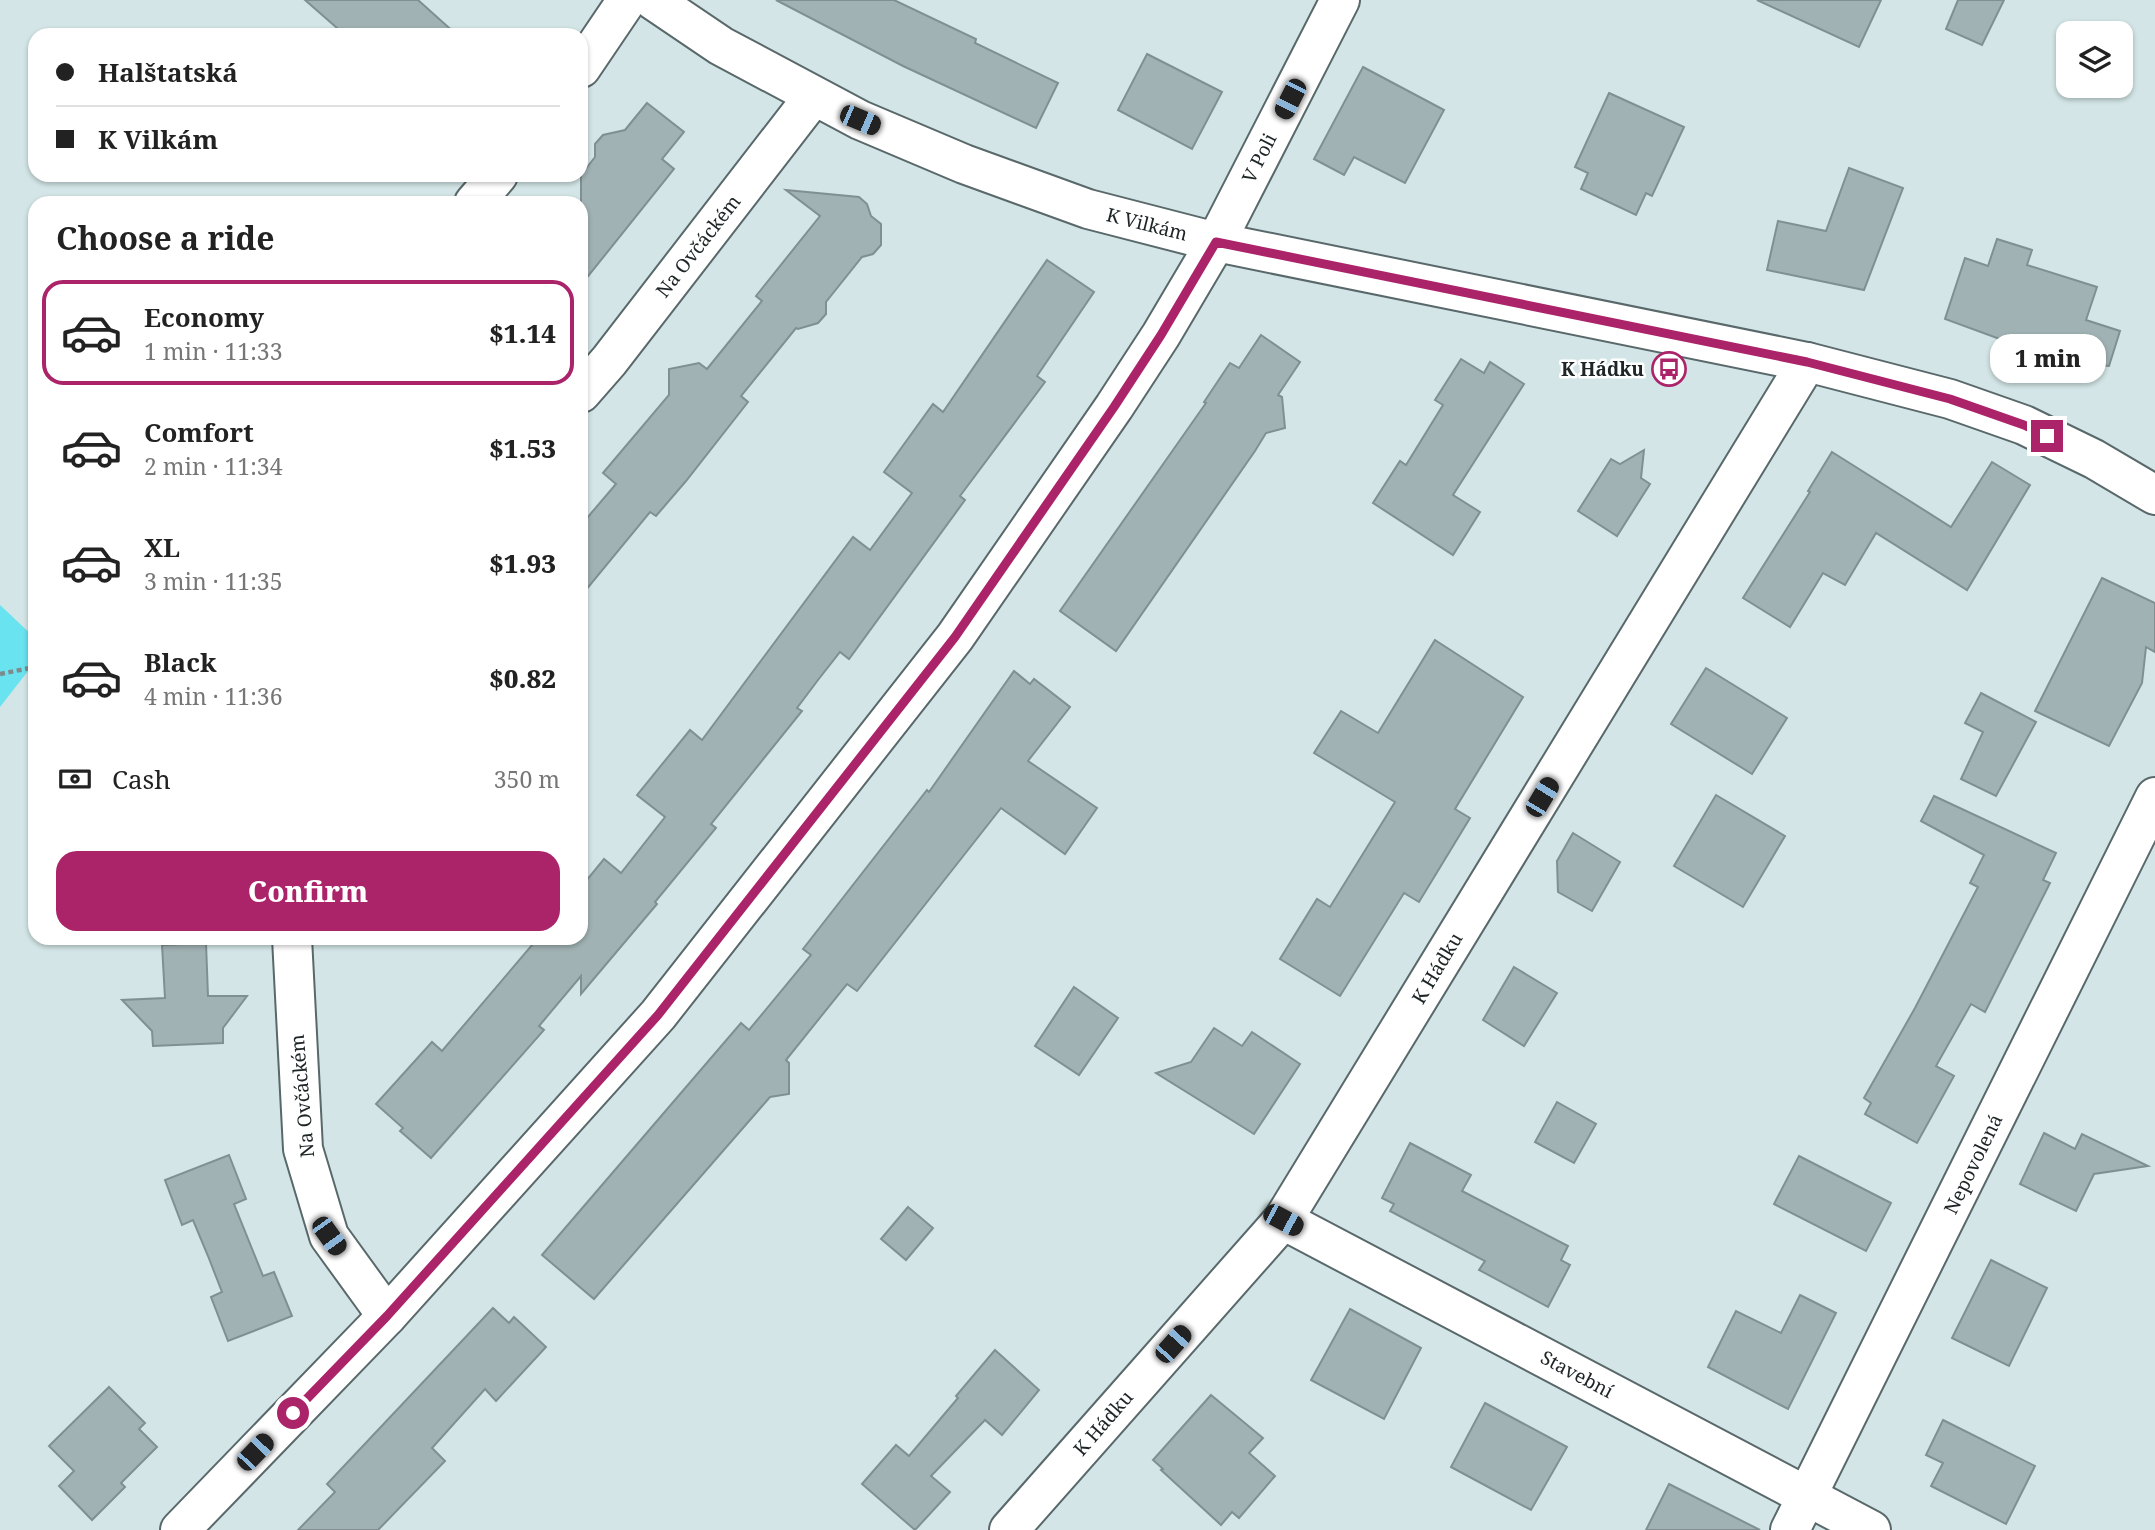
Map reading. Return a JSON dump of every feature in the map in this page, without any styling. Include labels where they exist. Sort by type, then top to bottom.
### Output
[{"type":"street","points":[[588,58],[627,0]]},
{"type":"street","name":"K Vilkám","points":[[653,0],[721,46],[860,120],[989,173],[1088,209],[1216,242],[1807,362],[1950,399],[2024,425],[2094,459],[2155,495]]},
{"type":"street","name":"V Poli","points":[[180,1530],[387,1316],[658,1015],[955,637],[1161,335],[1216,242],[1340,0]]},
{"type":"street","name":"Na Ovčáckém","points":[[588,385],[813,97]]},
{"type":"street","points":[[480,196],[492,182]]},
{"type":"street","name":"K Hádku","points":[[1009,1530],[1283,1220],[1807,362]]},
{"type":"street","name":"Nepovolená","points":[[1790,1530],[2155,797]]},
{"type":"street","name":"Na Ovčáckém","points":[[292,945],[303,1149],[329,1236],[387,1316]]},
{"type":"street","name":"Stavební","points":[[1283,1220],[1871,1530]]},
{"type":"path","points":[[0,674],[28,668]]},
{"type":"shaded area","points":[[0,605],[28,631],[28,671],[0,707]]},
{"type":"building","points":[[305,0],[418,0],[449,28],[337,28]]},
{"type":"building","points":[[776,0],[894,0],[976,39],[975,43],[1058,83],[1036,128],[903,66]]},
{"type":"building","points":[[1757,0],[1881,0],[1859,47]]},
{"type":"building","points":[[1958,0],[2004,0],[1982,45],[1946,29]]},
{"type":"building","points":[[1147,54],[1222,92],[1192,149],[1118,110]]},
{"type":"building","points":[[1363,67],[1444,110],[1405,183],[1354,157],[1344,175],[1314,159]]},
{"type":"building","points":[[1609,93],[1684,127],[1652,196],[1646,193],[1636,215],[1581,189],[1588,173],[1575,167]]},
{"type":"building","points":[[647,103],[684,132],[662,159],[674,169],[588,276],[588,196],[581,196],[581,182],[588,182],[588,166],[595,157],[595,144],[603,135],[625,130]]},
{"type":"building","points":[[1849,168],[1903,188],[1864,290],[1767,270],[1778,221],[1826,231]]},
{"type":"building","points":[[786,190],[859,197],[867,204],[871,216],[881,224],[881,245],[873,254],[862,257],[826,302],[826,314],[818,323],[796,328],[741,396],[748,402],[686,481],[656,516],[650,512],[588,587],[588,517],[616,484],[603,473],[669,395],[669,369],[699,363],[707,369],[762,301],[756,296],[820,216]]},
{"type":"building","points":[[1997,239],[2032,250],[2027,265],[2097,287],[2086,320],[2120,331],[2109,366],[2043,362],[2027,349],[1945,319],[1965,258],[1988,266]]},
{"type":"building","points":[[1047,260],[1094,292],[1037,376],[1045,382],[960,496],[965,500],[849,659],[840,652],[797,708],[802,711],[711,824],[716,828],[655,902],[657,904],[581,994],[581,976],[539,1026],[544,1030],[431,1158],[400,1131],[403,1128],[376,1104],[432,1042],[442,1051],[532,945],[588,945],[588,878],[604,859],[621,873],[665,817],[637,795],[690,730],[702,740],[853,537],[870,550],[912,493],[884,472],[933,404],[943,412]]},
{"type":"building","points":[[1261,335],[1300,362],[1278,395],[1282,397],[1285,428],[1266,433],[1116,651],[1060,611],[1206,403],[1204,402],[1230,363],[1239,368]]},
{"type":"building","points":[[1461,359],[1484,373],[1490,362],[1524,384],[1453,495],[1480,512],[1453,555],[1373,503],[1400,461],[1406,465],[1443,405],[1435,400]]},
{"type":"building","points":[[1644,450],[1641,478],[1650,484],[1617,536],[1578,511],[1611,459],[1620,464]]},
{"type":"building","points":[[1832,452],[1951,527],[1992,462],[2030,485],[1967,590],[1876,533],[1845,585],[1823,573],[1790,627],[1743,598]]},
{"type":"building","points":[[2102,578],[2155,603],[2155,652],[2146,647],[2142,683],[2109,746],[2035,711]]},
{"type":"building","points":[[1435,640],[1523,697],[1455,809],[1470,818],[1419,902],[1404,893],[1340,996],[1280,959],[1317,899],[1330,907],[1395,802],[1314,753],[1341,711],[1378,733]]},
{"type":"building","points":[[1706,668],[1787,718],[1752,774],[1671,724]]},
{"type":"building","points":[[1014,671],[1030,684],[1034,679],[1070,707],[1028,761],[1097,808],[1065,854],[1001,808],[857,991],[847,984],[786,1060],[789,1063],[789,1094],[770,1097],[594,1299],[542,1255],[741,1023],[749,1030],[811,955],[803,949],[927,790],[929,792]]},
{"type":"building","points":[[1981,693],[2036,722],[1996,796],[1961,779],[1983,732],[1965,723]]},
{"type":"building","points":[[1716,795],[1785,836],[1743,907],[1674,866]]},
{"type":"building","points":[[1934,796],[2056,853],[2043,880],[2050,883],[1985,1012],[1971,1004],[1936,1066],[1954,1076],[1917,1143],[1865,1114],[1871,1103],[1864,1098],[1978,887],[1970,883],[1984,855],[1921,821]]},
{"type":"building","points":[[1573,833],[1620,862],[1592,911],[1558,892],[1557,861]]},
{"type":"building","points":[[162,945],[206,945],[208,996],[247,996],[223,1028],[223,1043],[153,1046],[152,1031],[122,1000],[165,998]]},
{"type":"building","points":[[1514,967],[1557,993],[1524,1046],[1483,1020]]},
{"type":"building","points":[[1074,987],[1118,1018],[1079,1075],[1035,1046]]},
{"type":"building","points":[[1214,1028],[1242,1046],[1252,1032],[1300,1064],[1254,1134],[1156,1073],[1191,1062]]},
{"type":"building","points":[[1557,1102],[1596,1124],[1574,1163],[1535,1142]]},
{"type":"building","points":[[2044,1133],[2075,1149],[2082,1134],[2148,1166],[2094,1174],[2076,1211],[2020,1184]]},
{"type":"building","points":[[1410,1143],[1471,1175],[1462,1191],[1568,1246],[1561,1260],[1570,1265],[1548,1307],[1479,1270],[1485,1261],[1390,1211],[1394,1204],[1382,1198]]},
{"type":"building","points":[[229,1155],[246,1199],[234,1204],[263,1276],[274,1272],[292,1316],[228,1341],[211,1297],[222,1292],[208,1256],[193,1220],[182,1225],[165,1180]]},
{"type":"building","points":[[1799,1156],[1891,1203],[1866,1251],[1774,1204]]},
{"type":"building","points":[[908,1207],[933,1228],[906,1260],[881,1239]]},
{"type":"building","points":[[1991,1260],[2047,1288],[2009,1366],[1952,1338]]},
{"type":"building","points":[[1800,1295],[1836,1313],[1788,1409],[1708,1367],[1736,1311],[1781,1333]]},
{"type":"building","points":[[493,1308],[509,1323],[514,1317],[546,1347],[496,1401],[485,1389],[432,1448],[445,1461],[378,1530],[298,1530],[335,1492],[327,1484]]},
{"type":"building","points":[[1350,1309],[1421,1348],[1384,1419],[1311,1380]]},
{"type":"building","points":[[995,1350],[1039,1390],[1002,1435],[985,1420],[931,1476],[950,1492],[915,1530],[862,1484],[896,1445],[909,1456]]},
{"type":"building","points":[[109,1387],[145,1423],[139,1429],[157,1447],[121,1483],[125,1487],[92,1520],[59,1486],[74,1471],[49,1446]]},
{"type":"building","points":[[1211,1395],[1263,1438],[1249,1453],[1275,1476],[1239,1518],[1232,1512],[1221,1525],[1153,1460]]},
{"type":"building","points":[[1485,1403],[1567,1447],[1531,1510],[1451,1467]]},
{"type":"building","points":[[1943,1420],[2035,1466],[2006,1524],[1931,1486],[1943,1463],[1926,1455]]},
{"type":"building","points":[[1669,1484],[1760,1530],[1646,1530]]},
{"type":"place","name":"K Hádku","points":[[1669,369]]},
{"type":"route","points":[[293,1413],[387,1316],[658,1015],[955,637],[1114,407],[1161,335],[1216,242],[1807,362],[1950,399],[2047,436]]}]
